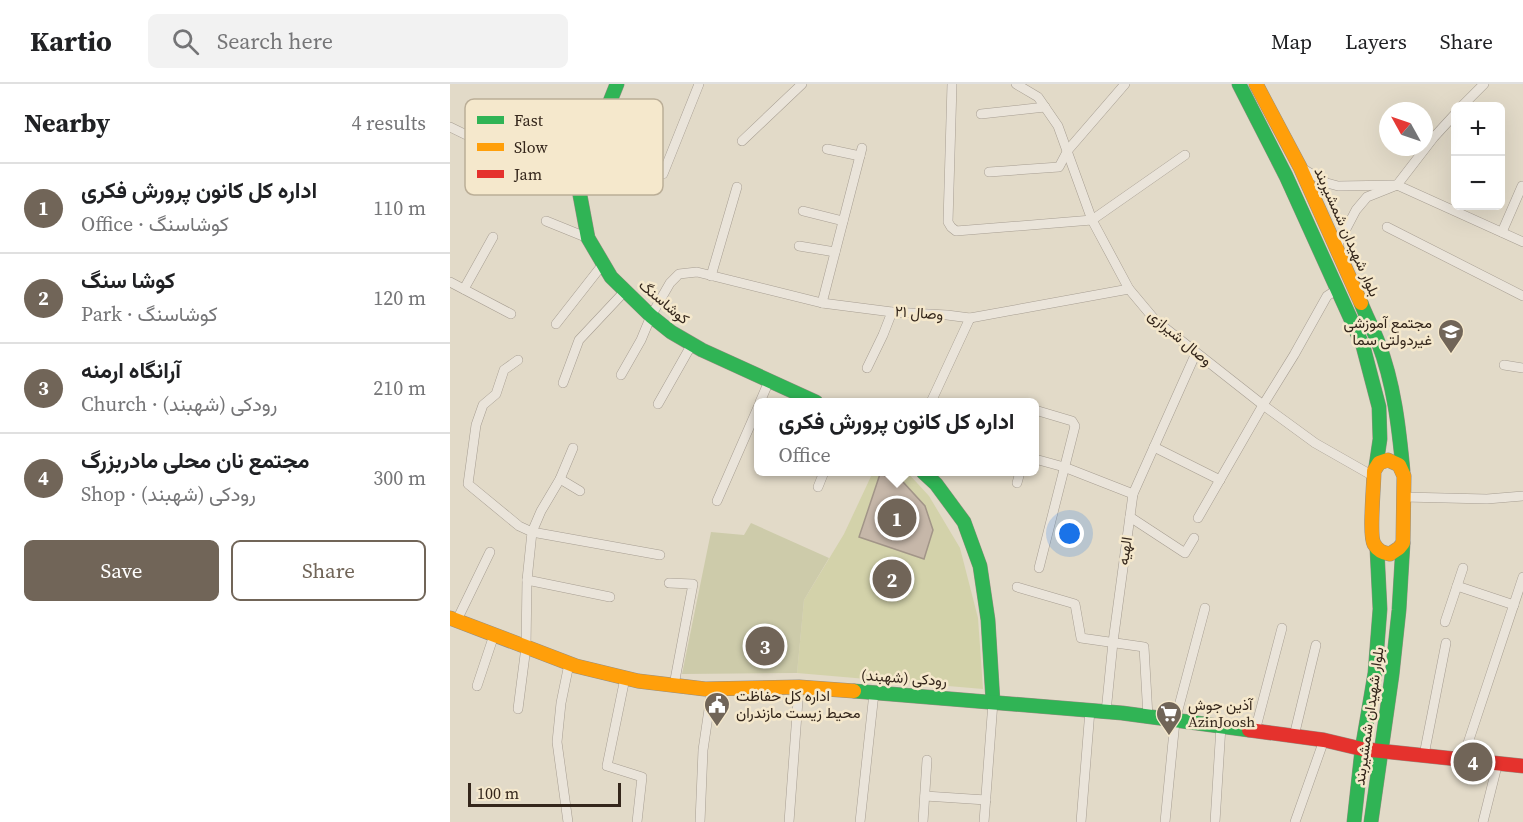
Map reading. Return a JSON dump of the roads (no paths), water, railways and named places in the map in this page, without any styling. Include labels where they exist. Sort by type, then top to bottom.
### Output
[{"type":"main road","points":[[611,99],[617,84]]},
{"type":"main road","name":"بلوار شهیدان شمشیربند","points":[[1239,84],[1286,176],[1364,346],[1379,407],[1380,439],[1374,471],[1372,538],[1377,549],[1380,609],[1375,674],[1362,749],[1354,822]]},
{"type":"main road","name":"بلوار شهیدان شمشیربند","points":[[1256,84],[1300,167],[1365,310],[1388,371],[1400,440],[1404,497],[1397,632],[1371,822]]},
{"type":"main road","name":"کوشاسنگ","points":[[580,195],[588,238],[603,264],[611,277],[651,316],[671,332],[692,344],[807,398]]},
{"type":"main road","points":[[1374,471],[1388,460],[1398,463],[1403,471]]},
{"type":"main road","points":[[928,476],[964,522],[980,566],[988,620],[993,702]]},
{"type":"main road","points":[[1377,549],[1385,554],[1394,553],[1403,543]]},
{"type":"main road","name":"رودکی (شهبند)","points":[[453,619],[569,664],[638,681],[712,689],[799,687],[1090,710],[1323,740],[1380,751]]},
{"type":"main road","points":[[1380,751],[1523,766]]},
{"type":"street","points":[[663,174],[699,84]]},
{"type":"street","points":[[742,141],[802,84]]},
{"type":"street","points":[[952,84],[948,222],[956,231],[1092,220],[1185,154]]},
{"type":"street","name":"وصال شیرازی","points":[[1016,84],[1038,98],[1058,126],[1092,220],[1129,289],[1155,320],[1315,443],[1374,471]]},
{"type":"street","points":[[989,172],[1059,167],[1068,150],[1125,84]]},
{"type":"street","points":[[1466,102],[1481,85]]},
{"type":"street","points":[[981,114],[1045,107]]},
{"type":"street","points":[[1336,248],[1356,210],[1367,197],[1397,185],[1451,118]]},
{"type":"street","points":[[450,127],[465,134]]},
{"type":"street","points":[[822,303],[861,152],[827,149]]},
{"type":"street","points":[[1300,167],[1326,183],[1338,186],[1397,185],[1523,242]]},
{"type":"street","points":[[1502,232],[1522,186]]},
{"type":"street","points":[[711,276],[737,187]]},
{"type":"street","points":[[803,211],[843,221]]},
{"type":"street","points":[[546,221],[588,238]]},
{"type":"street","points":[[1387,227],[1523,296]]},
{"type":"street","points":[[464,289],[493,237]]},
{"type":"street","points":[[799,246],[835,252]]},
{"type":"street","points":[[556,324],[603,264]]},
{"type":"street","name":"وصال ۲۱","points":[[651,316],[670,283],[679,274],[697,272],[822,303],[892,312],[970,318],[1129,289]]},
{"type":"street","points":[[450,282],[511,314]]},
{"type":"street","points":[[1198,518],[1327,296],[1338,289]]},
{"type":"street","points":[[563,383],[579,340],[625,291]]},
{"type":"street","points":[[867,368],[892,312]]},
{"type":"street","points":[[621,375],[641,340],[651,316]]},
{"type":"street","points":[[933,398],[970,318]]},
{"type":"street","points":[[658,404],[692,344]]},
{"type":"street","name":"الهیه","points":[[1106,712],[1133,494],[1196,353]]},
{"type":"street","points":[[518,360],[504,370],[496,394],[483,405],[476,425],[468,484],[519,526],[532,532],[660,555]]},
{"type":"street","points":[[1504,365],[1523,368]]},
{"type":"street","points":[[762,398],[769,381]]},
{"type":"street","points":[[1039,411],[1074,423],[1039,568]]},
{"type":"street","points":[[717,501],[754,416]]},
{"type":"street","points":[[1154,447],[1220,480]]},
{"type":"street","points":[[518,709],[526,647],[527,580],[532,532],[541,511],[560,479],[573,448]]},
{"type":"street","points":[[1039,460],[1064,467],[1133,494]]},
{"type":"street","points":[[818,487],[822,476]]},
{"type":"street","points":[[1017,483],[1019,476]]},
{"type":"street","points":[[560,479],[580,491]]},
{"type":"street","points":[[1404,497],[1487,499],[1523,496]]},
{"type":"street","points":[[1130,517],[1185,553],[1194,538]]},
{"type":"street","points":[[453,619],[490,552]]},
{"type":"street","points":[[1445,622],[1463,568]]},
{"type":"street","points":[[1463,758],[1523,577]]},
{"type":"street","points":[[527,580],[610,597]]},
{"type":"street","points":[[669,583],[693,584],[674,685]]},
{"type":"street","points":[[1458,586],[1514,605]]},
{"type":"street","points":[[1017,587],[1075,604],[1081,638],[1144,647],[1148,717]]},
{"type":"street","points":[[1165,822],[1175,721],[1205,608]]},
{"type":"street","points":[[1255,731],[1282,628]]},
{"type":"street","points":[[477,686],[494,635]]},
{"type":"street","points":[[1424,755],[1446,643]]},
{"type":"street","points":[[1294,736],[1316,645]]},
{"type":"street","points":[[568,822],[557,742],[561,703],[569,664]]},
{"type":"street","points":[[625,678],[607,766],[642,777],[637,822]]},
{"type":"street","points":[[789,822],[799,687]]},
{"type":"street","points":[[700,822],[703,750],[712,689]]},
{"type":"street","points":[[860,822],[874,693]]},
{"type":"street","points":[[984,822],[993,702]]},
{"type":"street","points":[[1081,822],[1090,710]]},
{"type":"street","points":[[1215,822],[1221,726]]},
{"type":"street","points":[[1295,822],[1323,740]]},
{"type":"street","points":[[923,822],[927,760]]},
{"type":"street","points":[[1483,822],[1498,762]]},
{"type":"street","points":[[925,795],[986,800]]},
{"type":"place","name":"مجتمع آموزشی غیردولتی سما","points":[[1451,355]]},
{"type":"place","name":"اداره کل کانون پرورش فکری","points":[[897,518]]},
{"type":"place","name":"کوشا سنگ","points":[[892,579]]},
{"type":"place","name":"آرانگاه ارمنه","points":[[765,646]]},
{"type":"place","name":"اداره کل حفاظت محیط زیست مازندران","points":[[717,728]]},
{"type":"place","name":"آذین جوش AzinJoosh","points":[[1169,737]]},
{"type":"place","name":"مجتمع نان محلی مادربزرگ","points":[[1473,762]]}]
